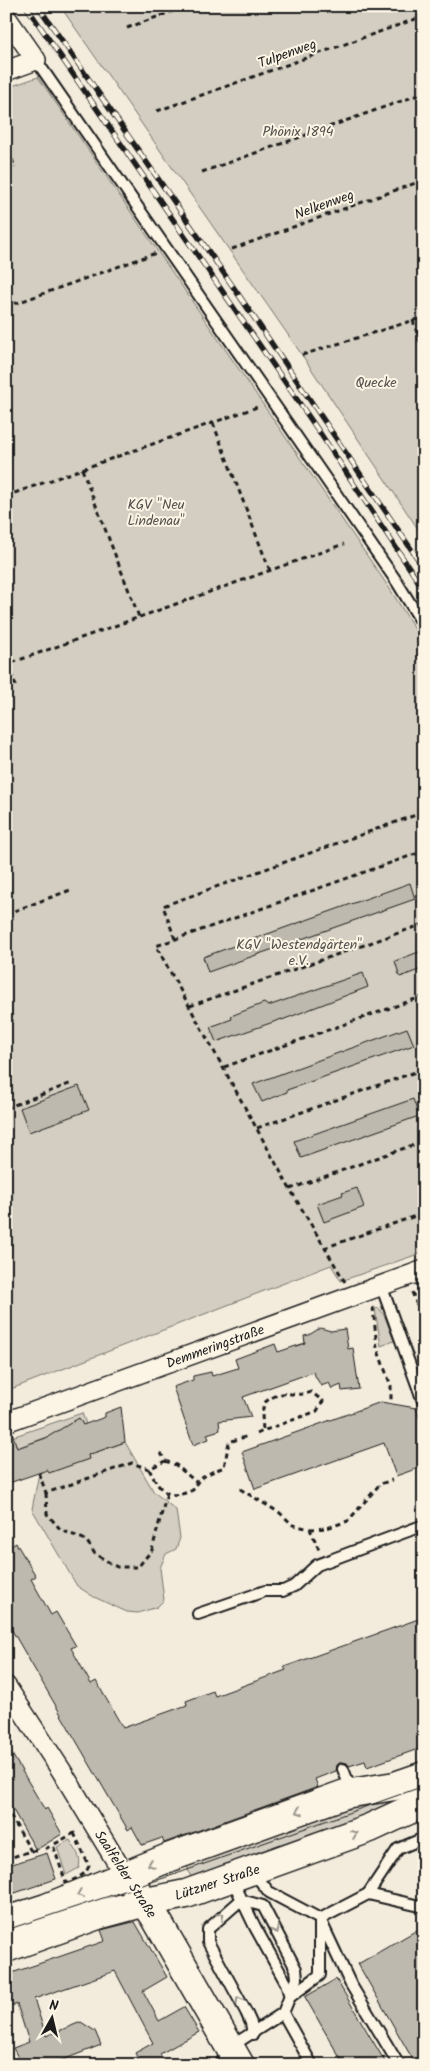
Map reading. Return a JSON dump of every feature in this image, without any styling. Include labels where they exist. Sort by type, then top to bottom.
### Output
[{"type":"main road","points":[[6,1921],[71,1898],[348,1781],[395,1786],[424,1776]]},
{"type":"main road","name":"Lützner Straße","points":[[6,1948],[98,1915],[146,1902],[242,1883],[424,1803]]},
{"type":"main road","name":"Saalfelder Straße","points":[[124,1874],[146,1902],[236,2053]]},
{"type":"street","points":[[6,17],[36,60],[6,71]]},
{"type":"street","name":"Demmeringstraße","points":[[6,1422],[424,1270]]},
{"type":"street","name":"Saalfelder Straße","points":[[6,1686],[61,1770],[124,1874]]},
{"type":"lane","points":[[36,60],[397,582],[424,626]]},
{"type":"lane","points":[[381,1285],[424,1404]]},
{"type":"lane","points":[[198,1614],[265,1591],[283,1591],[294,1586],[317,1566],[325,1562],[424,1524]]},
{"type":"lane","points":[[320,1919],[368,1894],[398,1849],[424,1838]]},
{"type":"lane","points":[[242,1883],[269,1892],[320,1919],[350,1983],[399,2065]]},
{"type":"lane","points":[[236,2053],[283,2013],[297,1979],[296,1969],[263,1906],[242,1883]]},
{"type":"lane","points":[[242,1883],[286,1983],[290,1997]]},
{"type":"lane","points":[[236,2053],[251,2023],[208,1942],[208,1929],[242,1883]]},
{"type":"lane","points":[[368,1894],[424,1907]]},
{"type":"lane","points":[[290,1997],[320,1975],[320,1919]]},
{"type":"lane","points":[[283,2013],[312,2065]]},
{"type":"path","points":[[126,28],[187,6]]},
{"type":"path","name":"Tulpenweg","points":[[158,111],[424,16]]},
{"type":"path","points":[[202,172],[424,93]]},
{"type":"path","points":[[6,142],[15,168]]},
{"type":"path","name":"Nelkenweg","points":[[232,249],[424,180]]},
{"type":"path","points":[[6,307],[167,250]]},
{"type":"path","points":[[302,355],[424,317]]},
{"type":"path","points":[[413,320],[424,357]]},
{"type":"path","points":[[6,496],[273,402]]},
{"type":"path","points":[[213,423],[270,570]]},
{"type":"path","points":[[82,469],[139,617]]},
{"type":"path","points":[[17,689],[7,662],[344,544]]},
{"type":"path","points":[[175,939],[163,906],[424,812]]},
{"type":"path","points":[[351,1297],[344,1280],[290,1189],[156,946],[424,851]]},
{"type":"path","points":[[6,914],[72,889]]},
{"type":"path","points":[[190,1006],[424,924]]},
{"type":"path","points":[[224,1067],[424,996]]},
{"type":"path","points":[[257,1128],[424,1069]]},
{"type":"path","points":[[6,1108],[72,1083]]},
{"type":"path","points":[[290,1189],[424,1141]]},
{"type":"path","points":[[324,1248],[424,1213]]},
{"type":"path","points":[[410,1286],[424,1324]]},
{"type":"path","points":[[373,1308],[377,1348],[391,1386],[391,1403]]},
{"type":"path","points":[[257,1434],[317,1411],[323,1401],[311,1392],[301,1396],[285,1392],[273,1395],[264,1403],[262,1415],[263,1431]]},
{"type":"path","points":[[46,1493],[132,1463],[148,1469],[157,1486],[171,1496],[182,1495],[193,1490],[196,1482],[224,1467],[229,1442],[248,1436]]},
{"type":"path","points":[[160,1451],[165,1461],[176,1465],[196,1482]]},
{"type":"path","points":[[148,1469],[165,1461]]},
{"type":"path","points":[[38,1472],[46,1493],[47,1514],[61,1530],[86,1540],[95,1554],[117,1567],[138,1567],[152,1550],[167,1493]]},
{"type":"path","points":[[240,1489],[294,1525],[310,1529],[327,1528],[348,1520],[380,1484],[392,1480]]},
{"type":"path","points":[[310,1529],[325,1562]]},
{"type":"path","points":[[6,1808],[31,1851]]},
{"type":"path","points":[[45,1848],[74,1833],[89,1866],[87,1870],[81,1876],[66,1883],[53,1845]]},
{"type":"path","points":[[6,1859],[37,1851]]},
{"type":"green space","name":"Phönix 1894","points":[[60,6],[424,6],[424,538],[302,355]]},
{"type":"green space","points":[[38,77],[390,589],[424,644],[424,1252],[341,1281],[331,1265],[6,1391],[6,88]]},
{"type":"green space","points":[[379,1308],[385,1317],[394,1341],[381,1346],[375,1309]]},
{"type":"green space","points":[[82,1413],[86,1424],[83,1425],[79,1418],[53,1435],[17,1448],[16,1444],[6,1447],[6,1439]]},
{"type":"green space","points":[[125,1442],[154,1492],[176,1510],[180,1538],[176,1549],[166,1554],[160,1568],[164,1600],[157,1607],[138,1613],[127,1612],[94,1597],[77,1586],[32,1509],[39,1473],[88,1459],[88,1455]]},
{"type":"green space","points":[[424,1782],[424,1797],[191,1878],[187,1866]]},
{"type":"green space","points":[[70,1840],[80,1860],[80,1864],[79,1868],[66,1875],[57,1847]]},
{"type":"building","points":[[410,883],[415,899],[208,972],[203,957]]},
{"type":"building","points":[[424,950],[424,968],[400,977],[395,961]]},
{"type":"building","points":[[363,973],[368,987],[282,1020],[216,1042],[210,1027],[232,1019],[231,1016],[264,1003],[268,1006]]},
{"type":"building","points":[[407,1028],[414,1045],[287,1090],[287,1092],[262,1102],[253,1084]]},
{"type":"building","points":[[79,1086],[89,1110],[29,1132],[20,1108]]},
{"type":"building","points":[[413,1099],[419,1116],[301,1158],[294,1141]]},
{"type":"building","points":[[357,1188],[364,1207],[324,1222],[317,1204]]},
{"type":"building","points":[[320,1328],[331,1331],[345,1329],[348,1349],[353,1348],[359,1389],[342,1391],[341,1385],[332,1389],[329,1383],[321,1386],[313,1372],[243,1397],[251,1417],[219,1421],[220,1430],[207,1434],[209,1439],[193,1445],[173,1387],[193,1380],[193,1376],[211,1372],[212,1376],[238,1368],[235,1359],[275,1344],[278,1352],[305,1343],[304,1336]]},
{"type":"building","points":[[381,1402],[416,1408],[424,1430],[424,1466],[396,1476],[384,1443],[255,1489],[242,1452]]},
{"type":"building","points":[[121,1407],[125,1442],[88,1455],[89,1459],[49,1473],[47,1470],[6,1484],[6,1433],[12,1432],[17,1448],[46,1438],[79,1418],[83,1425],[105,1417],[105,1413]]},
{"type":"building","points":[[16,1543],[36,1576],[31,1579],[51,1615],[56,1612],[76,1646],[71,1648],[91,1684],[96,1681],[123,1728],[187,1705],[186,1701],[213,1691],[215,1696],[286,1670],[284,1667],[424,1617],[424,1747],[367,1767],[365,1761],[349,1766],[347,1763],[341,1762],[337,1765],[336,1771],[315,1779],[318,1787],[164,1843],[162,1838],[142,1845],[132,1827],[128,1830],[6,1620],[6,1549]]},
{"type":"building","points":[[6,1744],[45,1810],[47,1808],[62,1834],[36,1850],[6,1798]]},
{"type":"building","points":[[47,1853],[56,1879],[6,1896],[6,1866]]},
{"type":"building","points":[[135,1922],[167,1977],[143,1991],[159,2021],[184,2007],[199,2032],[160,2054],[166,2065],[141,2065],[135,2053],[153,2043],[115,1971],[34,1999],[46,2036],[81,2022],[95,2031],[101,2045],[50,2065],[22,2065],[13,2048],[29,2042],[17,2004],[6,2008],[6,1975],[105,1941],[101,1930]]},
{"type":"building","points":[[424,1926],[424,2065],[416,2065],[358,1964]]},
{"type":"building","points":[[336,1979],[387,2065],[344,2065],[305,1997]]},
{"type":"tram line","points":[[6,1930],[176,1874],[424,1786]]},
{"type":"railway","points":[[26,6],[320,433],[424,590]]},
{"type":"railway","points":[[38,6],[234,288],[424,568]]},
{"type":"park label","name":"Quecke","points":[[376,382]]},
{"type":"park label","name":"KGV \"Neu Lindenau\"","points":[[156,512]]},
{"type":"park label","name":"KGV \"Westendgärten\" e.V.","points":[[299,952]]}]
